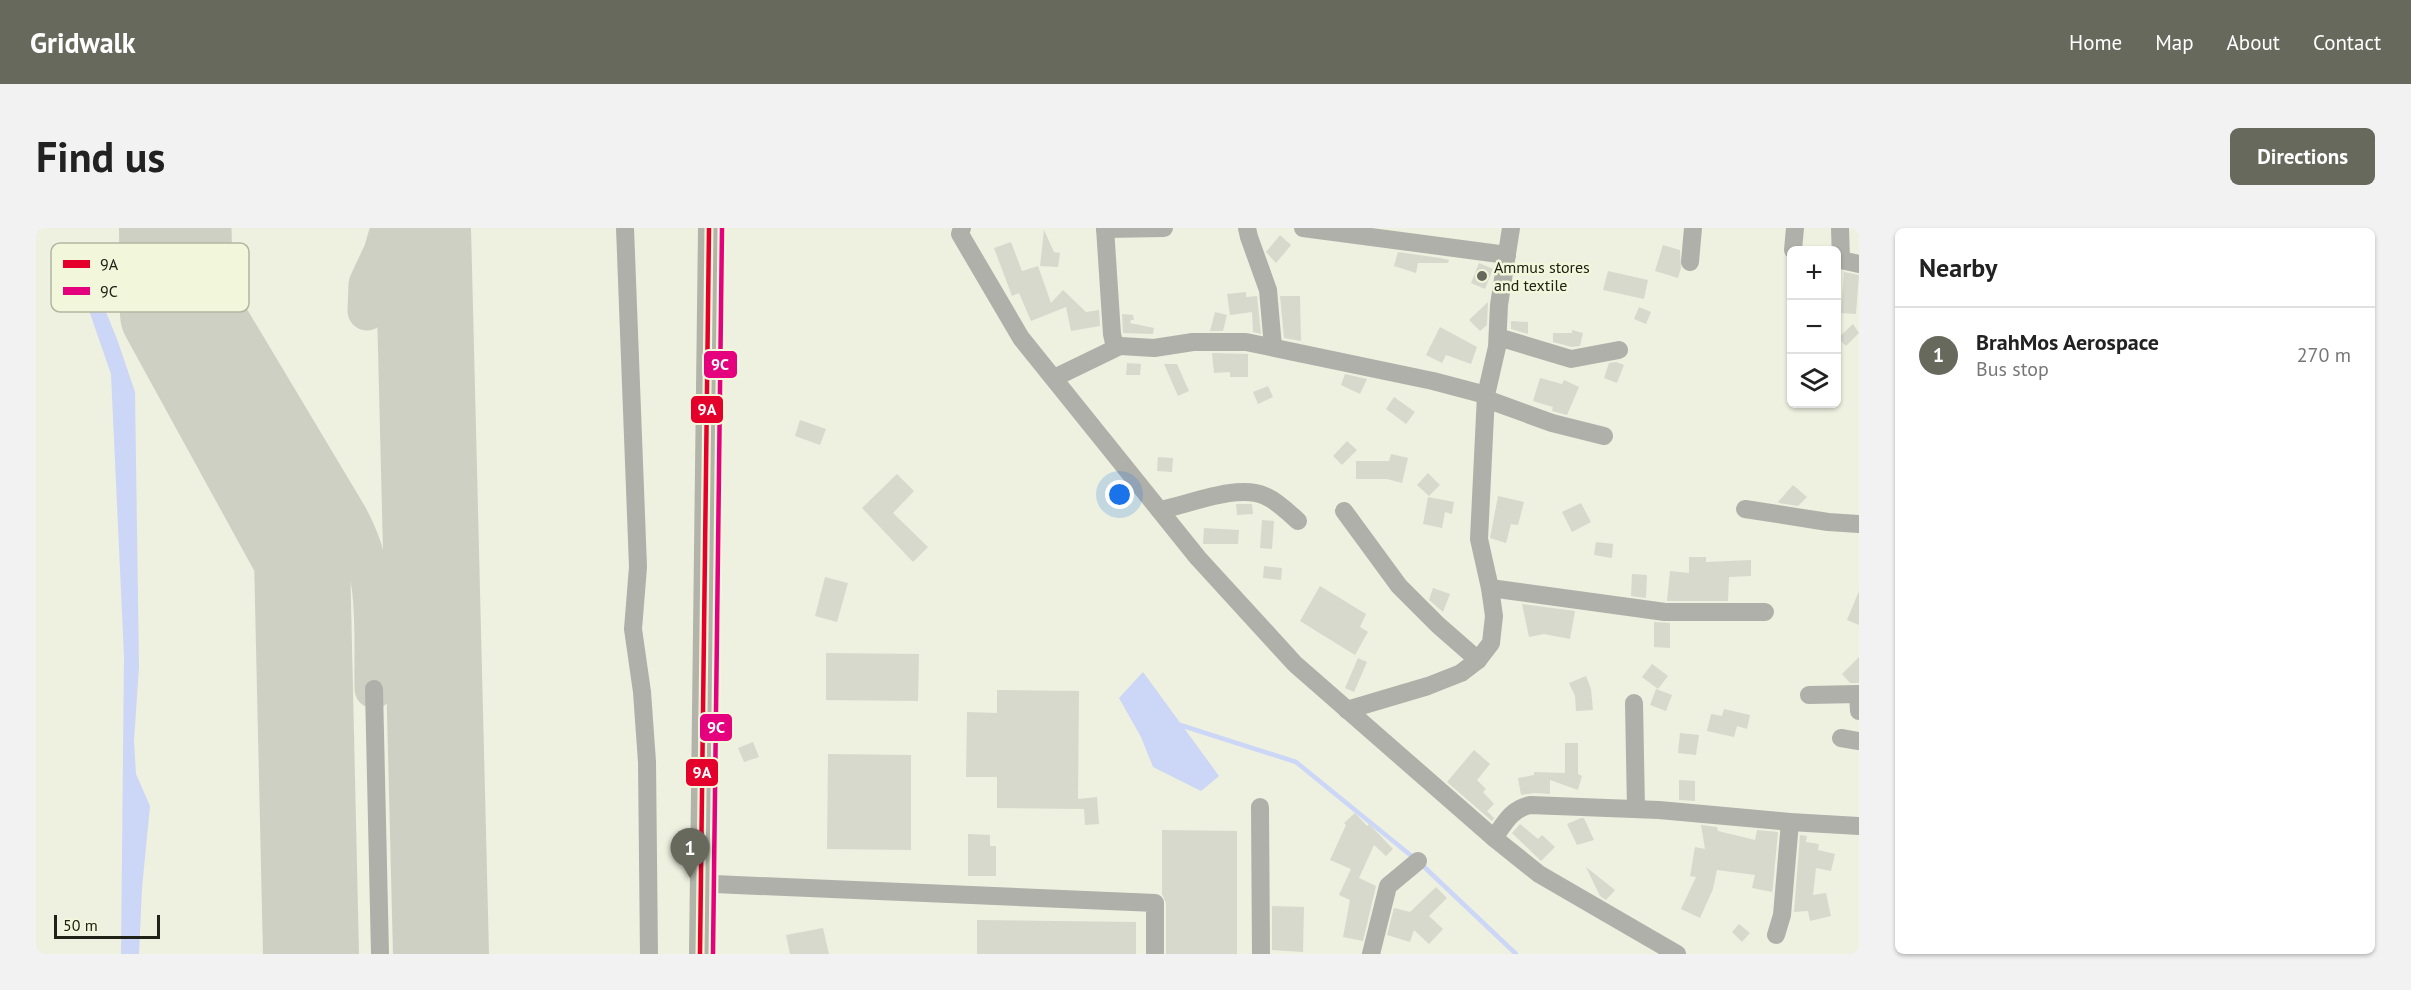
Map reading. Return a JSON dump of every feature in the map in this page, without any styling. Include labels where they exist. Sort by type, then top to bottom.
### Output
[{"type":"main road","points":[[700,954],[709,228]]},
{"type":"main road","points":[[713,954],[722,228]]},
{"type":"street","points":[[625,228],[638,567],[633,629],[642,692],[647,762],[649,954]]},
{"type":"street","points":[[962,228],[960,234],[1022,338],[1198,558],[1295,664],[1494,838],[1539,874],[1677,954]]},
{"type":"street","points":[[1164,228],[1105,229],[1112,334],[1114,343],[1120,346],[1154,348],[1193,342],[1246,342],[1273,347],[1433,381],[1486,397],[1552,423],[1604,436]]},
{"type":"street","points":[[1247,228],[1268,290],[1273,347]]},
{"type":"street","points":[[1303,228],[1507,255]]},
{"type":"street","points":[[1347,710],[1428,686],[1461,673],[1478,660],[1491,643],[1494,616],[1479,539],[1486,397],[1498,337],[1499,304],[1511,228]]},
{"type":"street","points":[[1690,261],[1693,228]]},
{"type":"street","points":[[1793,246],[1795,228]]},
{"type":"street","points":[[1840,228],[1839,249],[1846,262]]},
{"type":"street","points":[[1498,337],[1571,358],[1619,350]]},
{"type":"street","points":[[1054,378],[1120,346]]},
{"type":"street","points":[[1160,510],[1178,507],[1198,498],[1238,493],[1264,495],[1298,521]]},
{"type":"street","points":[[1744,509],[1828,522],[1859,524]]},
{"type":"street","points":[[1344,512],[1399,586],[1438,625],[1478,660]]},
{"type":"street","points":[[1490,588],[1665,612],[1765,612]]},
{"type":"street","points":[[374,689],[380,954]]},
{"type":"street","points":[[1809,695],[1858,694],[1859,711]]},
{"type":"street","points":[[1634,703],[1636,809]]},
{"type":"street","points":[[1494,838],[1511,814],[1520,807],[1530,805],[1636,809],[1859,826]]},
{"type":"street","points":[[1260,807],[1261,954]]},
{"type":"street","points":[[1776,935],[1782,915],[1790,822]]},
{"type":"street","points":[[1371,954],[1388,886],[1418,861]]},
{"type":"street","points":[[714,884],[1155,903],[1155,954]]},
{"type":"water","points":[[90,312],[106,312],[135,392],[139,667],[134,741],[136,774],[150,806],[142,888],[139,954],[121,954],[124,656],[111,374]]},
{"type":"water","points":[[1143,672],[1219,776],[1201,791],[1153,767],[1141,737],[1119,698]]},
{"type":"building","points":[[1044,230],[1054,252],[1060,253],[1058,267],[1040,266]]},
{"type":"building","points":[[1280,235],[1291,245],[1276,263],[1266,252]]},
{"type":"building","points":[[1011,242],[1022,271],[1038,266],[1051,303],[1063,290],[1086,312],[1099,310],[1100,326],[1071,331],[1066,307],[1031,321],[1019,293],[1012,296],[994,248]]},
{"type":"building","points":[[1663,245],[1680,250],[1681,268],[1678,278],[1655,271]]},
{"type":"building","points":[[1398,252],[1449,260],[1448,263],[1418,263],[1416,273],[1394,266]]},
{"type":"building","name":"Ammus stores and textile","points":[[1479,263],[1493,269],[1485,289],[1471,283]]},
{"type":"building","points":[[1608,271],[1648,280],[1644,299],[1603,290]]},
{"type":"building","points":[[1844,272],[1859,275],[1856,314],[1841,313]]},
{"type":"building","points":[[1246,292],[1246,297],[1257,296],[1261,334],[1253,332],[1252,312],[1230,315],[1227,294]]},
{"type":"building","points":[[1280,296],[1300,296],[1301,341],[1284,338]]},
{"type":"building","points":[[1488,302],[1487,325],[1480,331],[1469,320]]},
{"type":"building","points":[[1639,307],[1651,312],[1646,324],[1634,319]]},
{"type":"building","points":[[1215,312],[1227,315],[1223,331],[1210,331]]},
{"type":"building","points":[[1122,314],[1133,315],[1134,320],[1130,323],[1154,328],[1153,334],[1123,333]]},
{"type":"building","points":[[1511,321],[1528,322],[1528,334],[1511,329]]},
{"type":"building","points":[[1853,324],[1859,333],[1846,346],[1841,341],[1841,335]]},
{"type":"building","points":[[1440,327],[1477,347],[1471,364],[1446,355],[1442,363],[1426,355]]},
{"type":"building","points":[[1572,330],[1583,333],[1580,346],[1572,347],[1553,342],[1553,333],[1572,333]]},
{"type":"building","points":[[1212,353],[1248,354],[1248,377],[1230,377],[1230,372],[1214,373]]},
{"type":"building","points":[[1616,362],[1624,365],[1617,383],[1604,378],[1609,363]]},
{"type":"building","points":[[1127,363],[1141,364],[1140,375],[1126,375]]},
{"type":"building","points":[[1164,364],[1177,364],[1189,391],[1178,396]]},
{"type":"building","points":[[1345,374],[1367,379],[1360,394],[1341,385]]},
{"type":"building","points":[[1540,378],[1562,384],[1564,380],[1579,387],[1567,415],[1552,411],[1553,407],[1533,401]]},
{"type":"building","points":[[1268,386],[1273,397],[1258,404],[1253,392]]},
{"type":"building","points":[[1394,397],[1415,412],[1406,424],[1386,409]]},
{"type":"building","points":[[800,420],[826,429],[820,445],[795,436]]},
{"type":"building","points":[[1347,441],[1357,450],[1342,465],[1333,456]]},
{"type":"building","points":[[1391,454],[1408,458],[1402,483],[1387,479],[1356,479],[1356,461],[1389,461]]},
{"type":"building","points":[[1158,457],[1173,458],[1172,472],[1157,471]]},
{"type":"building","points":[[1428,473],[1440,485],[1429,496],[1417,485]]},
{"type":"building","points":[[897,474],[914,491],[893,513],[928,547],[913,562],[862,508]]},
{"type":"building","points":[[1793,485],[1807,497],[1798,506],[1779,503],[1778,502]]},
{"type":"building","points":[[1498,496],[1524,502],[1518,525],[1511,524],[1506,543],[1490,538]]},
{"type":"building","points":[[1428,497],[1454,502],[1452,514],[1445,512],[1442,528],[1423,524]]},
{"type":"building","points":[[1581,503],[1591,522],[1572,532],[1562,512]]},
{"type":"building","points":[[1236,504],[1252,504],[1253,514],[1237,515]]},
{"type":"building","points":[[1262,520],[1274,521],[1272,549],[1260,548]]},
{"type":"building","points":[[1204,528],[1239,530],[1238,544],[1203,544]]},
{"type":"building","points":[[1596,542],[1613,544],[1612,558],[1594,555]]},
{"type":"building","points":[[1689,557],[1706,557],[1706,562],[1751,560],[1751,576],[1729,577],[1728,601],[1667,601],[1670,571],[1689,573]]},
{"type":"building","points":[[1264,566],[1282,568],[1281,580],[1263,578]]},
{"type":"building","points":[[1632,574],[1647,575],[1646,598],[1631,596]]},
{"type":"building","points":[[825,577],[848,583],[837,622],[815,616]]},
{"type":"building","points":[[1320,586],[1366,614],[1360,627],[1368,632],[1355,655],[1300,621]]},
{"type":"building","points":[[1433,588],[1450,594],[1443,612],[1429,600]]},
{"type":"building","points":[[1859,591],[1859,625],[1847,620]]},
{"type":"building","points":[[1522,604],[1575,611],[1570,639],[1544,634],[1529,637]]},
{"type":"building","points":[[1654,622],[1670,623],[1670,648],[1654,647]]},
{"type":"building","points":[[826,653],[919,654],[918,701],[826,700]]},
{"type":"building","points":[[1859,657],[1859,683],[1850,683],[1842,674]]},
{"type":"building","points":[[1358,658],[1367,662],[1354,692],[1345,688]]},
{"type":"building","points":[[1652,664],[1668,676],[1658,689],[1642,677]]},
{"type":"building","points":[[1586,676],[1591,689],[1593,710],[1576,711],[1575,696],[1569,683]]},
{"type":"building","points":[[1656,689],[1672,695],[1666,711],[1650,705]]},
{"type":"building","points":[[997,690],[1079,691],[1078,799],[1097,797],[1099,824],[1085,825],[1084,809],[997,808],[997,777],[966,777],[967,712],[997,713]]},
{"type":"building","points":[[1724,709],[1750,715],[1747,729],[1737,726],[1734,737],[1707,731],[1711,714],[1722,716]]},
{"type":"building","points":[[1680,733],[1699,735],[1696,755],[1678,753]]},
{"type":"building","points":[[753,742],[759,757],[744,762],[738,748]]},
{"type":"building","points":[[1565,743],[1578,743],[1578,774],[1582,776],[1578,790],[1550,780],[1550,794],[1521,795],[1518,778],[1534,775],[1534,772],[1565,773]]},
{"type":"building","points":[[1474,750],[1490,764],[1477,780],[1486,789],[1483,792],[1494,804],[1487,811],[1494,818],[1492,821],[1447,782]]},
{"type":"building","points":[[828,754],[911,755],[911,850],[827,849]]},
{"type":"building","points":[[1679,780],[1695,781],[1695,801],[1679,800]]},
{"type":"building","points":[[1355,813],[1393,849],[1386,856],[1374,845],[1359,878],[1376,886],[1363,941],[1343,937],[1350,900],[1339,895],[1351,869],[1330,860],[1346,825],[1344,823]]},
{"type":"building","points":[[1584,818],[1594,840],[1577,845],[1567,824]]},
{"type":"building","points":[[1520,824],[1538,839],[1542,835],[1555,847],[1541,861],[1512,833]]},
{"type":"building","points":[[1701,825],[1717,827],[1718,831],[1755,840],[1757,830],[1778,832],[1772,896],[1772,892],[1752,888],[1755,875],[1717,870],[1713,889],[1700,918],[1681,909],[1696,877],[1690,876],[1695,847],[1705,849]]},
{"type":"building","points":[[1162,830],[1237,831],[1237,954],[1166,954],[1166,903],[1162,894]]},
{"type":"building","points":[[968,834],[990,835],[990,846],[996,846],[996,876],[968,876]]},
{"type":"building","points":[[1800,835],[1807,836],[1806,842],[1819,844],[1818,850],[1835,854],[1831,871],[1816,868],[1813,895],[1826,893],[1831,916],[1810,921],[1808,911],[1794,912]]},
{"type":"building","points":[[1586,867],[1615,890],[1606,900],[1600,896]]},
{"type":"building","points":[[1436,887],[1447,898],[1429,916],[1443,929],[1429,944],[1414,930],[1410,942],[1387,935],[1394,908],[1410,912]]},
{"type":"building","points":[[1272,906],[1304,907],[1303,952],[1272,950]]},
{"type":"building","points":[[977,920],[1136,922],[1136,954],[977,954]]},
{"type":"building","points":[[1739,924],[1750,933],[1742,942],[1732,932]]},
{"type":"building","points":[[823,928],[829,954],[790,954],[786,935]]},
{"type":"waterway","points":[[1177,724],[1296,762],[1414,858]]},
{"type":"waterway","points":[[1420,863],[1516,954]]},
{"type":"taxiway","points":[[212,228],[212,243]]},
{"type":"taxiway","points":[[367,311],[368,284],[383,252],[390,228]]},
{"type":"taxiway","points":[[226,312],[348,516],[358,537],[365,558],[373,600],[374,689]]},
{"type":"runway","points":[[167,228],[167,243]]},
{"type":"runway","points":[[423,228],[441,954]]},
{"type":"runway","points":[[168,312],[302,558],[311,954]]},
{"type":"transit line","name":"9A","points":[[700,954],[709,228]]},
{"type":"transit line","name":"9C","points":[[713,954],[722,228]]},
{"type":"place","name":"Ammus stores and textile","points":[[1482,276]]},
{"type":"place","name":"BrahMos Aerospace","points":[[690,878]]}]
